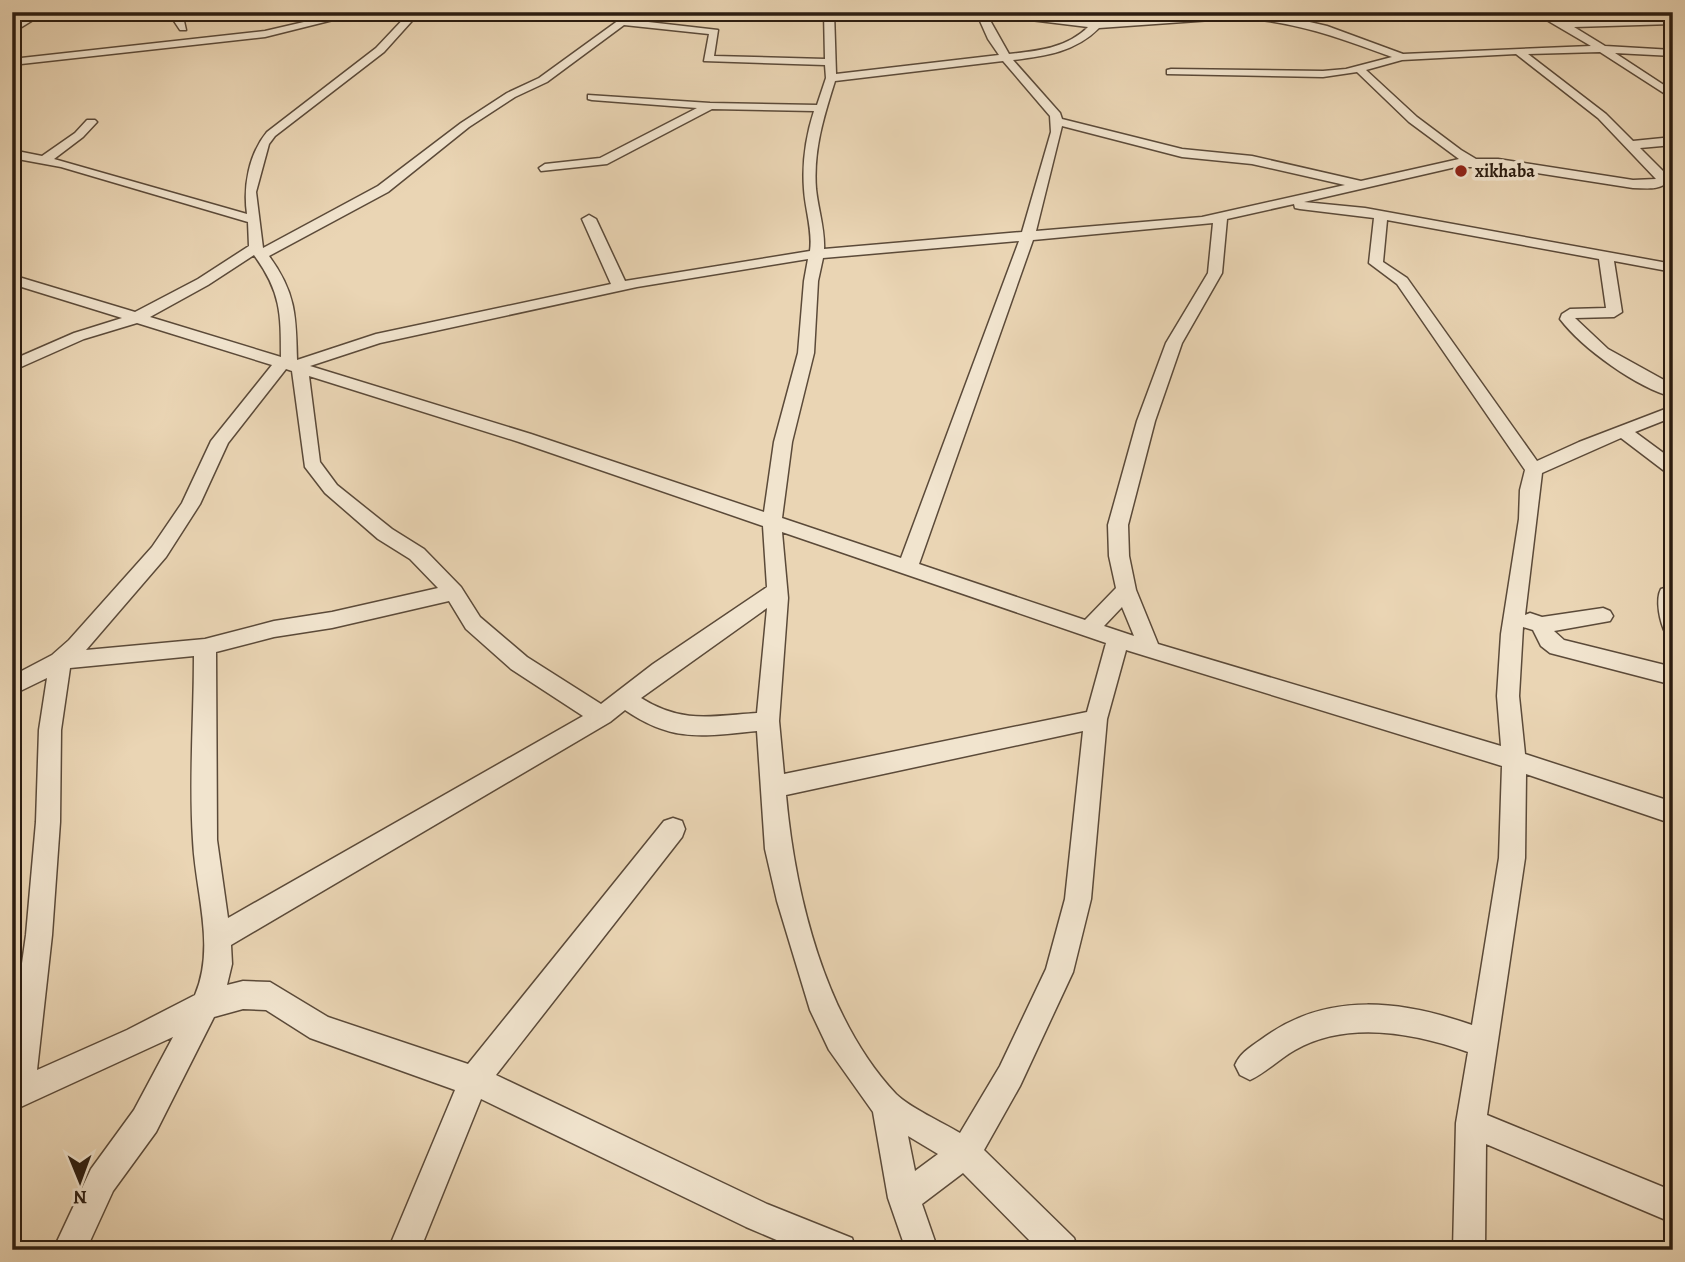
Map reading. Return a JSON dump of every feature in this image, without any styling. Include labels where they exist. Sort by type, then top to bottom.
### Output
[{"type":"street","points":[[12,30],[41,12]]},
{"type":"street","points":[[183,28],[179,21],[185,12]]},
{"type":"street","points":[[12,62],[254,35],[360,12]]},
{"type":"street","points":[[415,12],[380,50],[266,138],[250,186],[259,251],[284,291],[288,308],[291,365],[311,463],[331,489],[386,534],[416,554],[454,592],[473,623],[519,663],[602,716]]},
{"type":"street","points":[[12,366],[79,336],[134,319],[259,251],[383,189],[465,125],[511,95],[543,80],[636,12]]},
{"type":"street","points":[[829,12],[831,78],[814,129],[810,160],[810,189],[818,239],[811,281],[806,353],[783,442],[772,522],[778,590],[768,721],[778,849],[790,901],[820,999],[839,1040],[887,1105],[965,1153],[1062,1250]]},
{"type":"street","points":[[908,568],[1028,235],[1055,142],[1058,121],[1056,115],[1006,58],[993,39],[981,12]]},
{"type":"street","points":[[988,12],[1097,25],[1271,14],[1324,28],[1402,57]]},
{"type":"street","points":[[1538,12],[1602,49],[1673,96]]},
{"type":"street","points":[[1563,25],[1673,21]]},
{"type":"street","points":[[623,22],[715,33],[708,59],[832,62]]},
{"type":"street","points":[[831,78],[1046,53],[1073,44],[1097,25]]},
{"type":"street","points":[[1171,72],[1312,75],[1359,68],[1402,57],[1602,49],[1673,53]]},
{"type":"street","points":[[12,686],[60,661],[77,646],[159,552],[191,505],[208,462],[220,442],[291,365],[376,340],[620,287],[817,254],[1220,218],[1448,164],[1498,163],[1633,184],[1663,181],[1602,116],[1518,51]]},
{"type":"street","points":[[1359,68],[1380,92],[1426,133],[1473,163]]},
{"type":"street","points":[[592,97],[710,106],[822,108]]},
{"type":"street","points":[[545,168],[603,161],[710,106]]},
{"type":"street","points":[[1058,121],[1182,153],[1252,160],[1361,185]]},
{"type":"street","points":[[44,160],[79,135],[91,122]]},
{"type":"street","points":[[1631,145],[1673,141]]},
{"type":"street","points":[[12,154],[44,160],[255,220]]},
{"type":"street","points":[[1311,197],[1327,207]]},
{"type":"street","points":[[1287,204],[1381,215],[1673,268]]},
{"type":"street","points":[[1381,215],[1376,263],[1402,281],[1534,470]]},
{"type":"street","points":[[1150,650],[1126,590],[1119,556],[1118,525],[1134,461],[1174,343],[1214,273],[1220,218]]},
{"type":"street","points":[[589,219],[620,287]]},
{"type":"street","points":[[1606,257],[1614,312],[1570,314],[1567,317],[1586,341],[1673,392]]},
{"type":"street","points":[[12,279],[525,438],[1150,650],[1514,760],[1673,813]]},
{"type":"street","points":[[1469,1250],[1471,1123],[1511,858],[1514,760],[1508,696],[1529,490],[1534,470],[1569,450],[1624,432],[1673,411]]},
{"type":"street","points":[[1624,432],[1673,468]]},
{"type":"street","points":[[217,938],[602,716],[778,590]]},
{"type":"street","points":[[1089,629],[1126,590]]},
{"type":"street","points":[[60,661],[205,647],[274,629],[332,620],[454,592]]},
{"type":"street","points":[[1668,594],[1673,628]]},
{"type":"street","points":[[1515,615],[1541,625],[1603,616]]},
{"type":"street","points":[[1541,625],[1548,640],[1558,647],[1673,676]]},
{"type":"street","points":[[904,1198],[965,1153],[1010,1076],[1059,972],[1079,899],[1097,719],[1118,639]]},
{"type":"street","points":[[69,1250],[102,1180],[145,1121],[214,983],[218,964],[217,938],[205,840],[205,647]]},
{"type":"street","points":[[16,1095],[39,935],[48,822],[50,730],[60,661]]},
{"type":"street","points":[[624,698],[657,720],[695,727],[768,721]]},
{"type":"street","points":[[773,787],[1097,719]]},
{"type":"street","points":[[404,1250],[474,1080],[673,829]]},
{"type":"street","points":[[16,1095],[137,1040],[205,1005],[243,995],[270,996],[320,1028],[449,1074],[474,1080],[757,1216],[840,1250]]},
{"type":"street","points":[[1250,1065],[1285,1040],[1326,1022],[1381,1018],[1429,1024],[1482,1043]]},
{"type":"street","points":[[887,1105],[904,1198],[922,1250]]},
{"type":"street","points":[[1471,1123],[1673,1207]]},
{"type":"place","name":"xikhaba","points":[[1461,171]]}]
